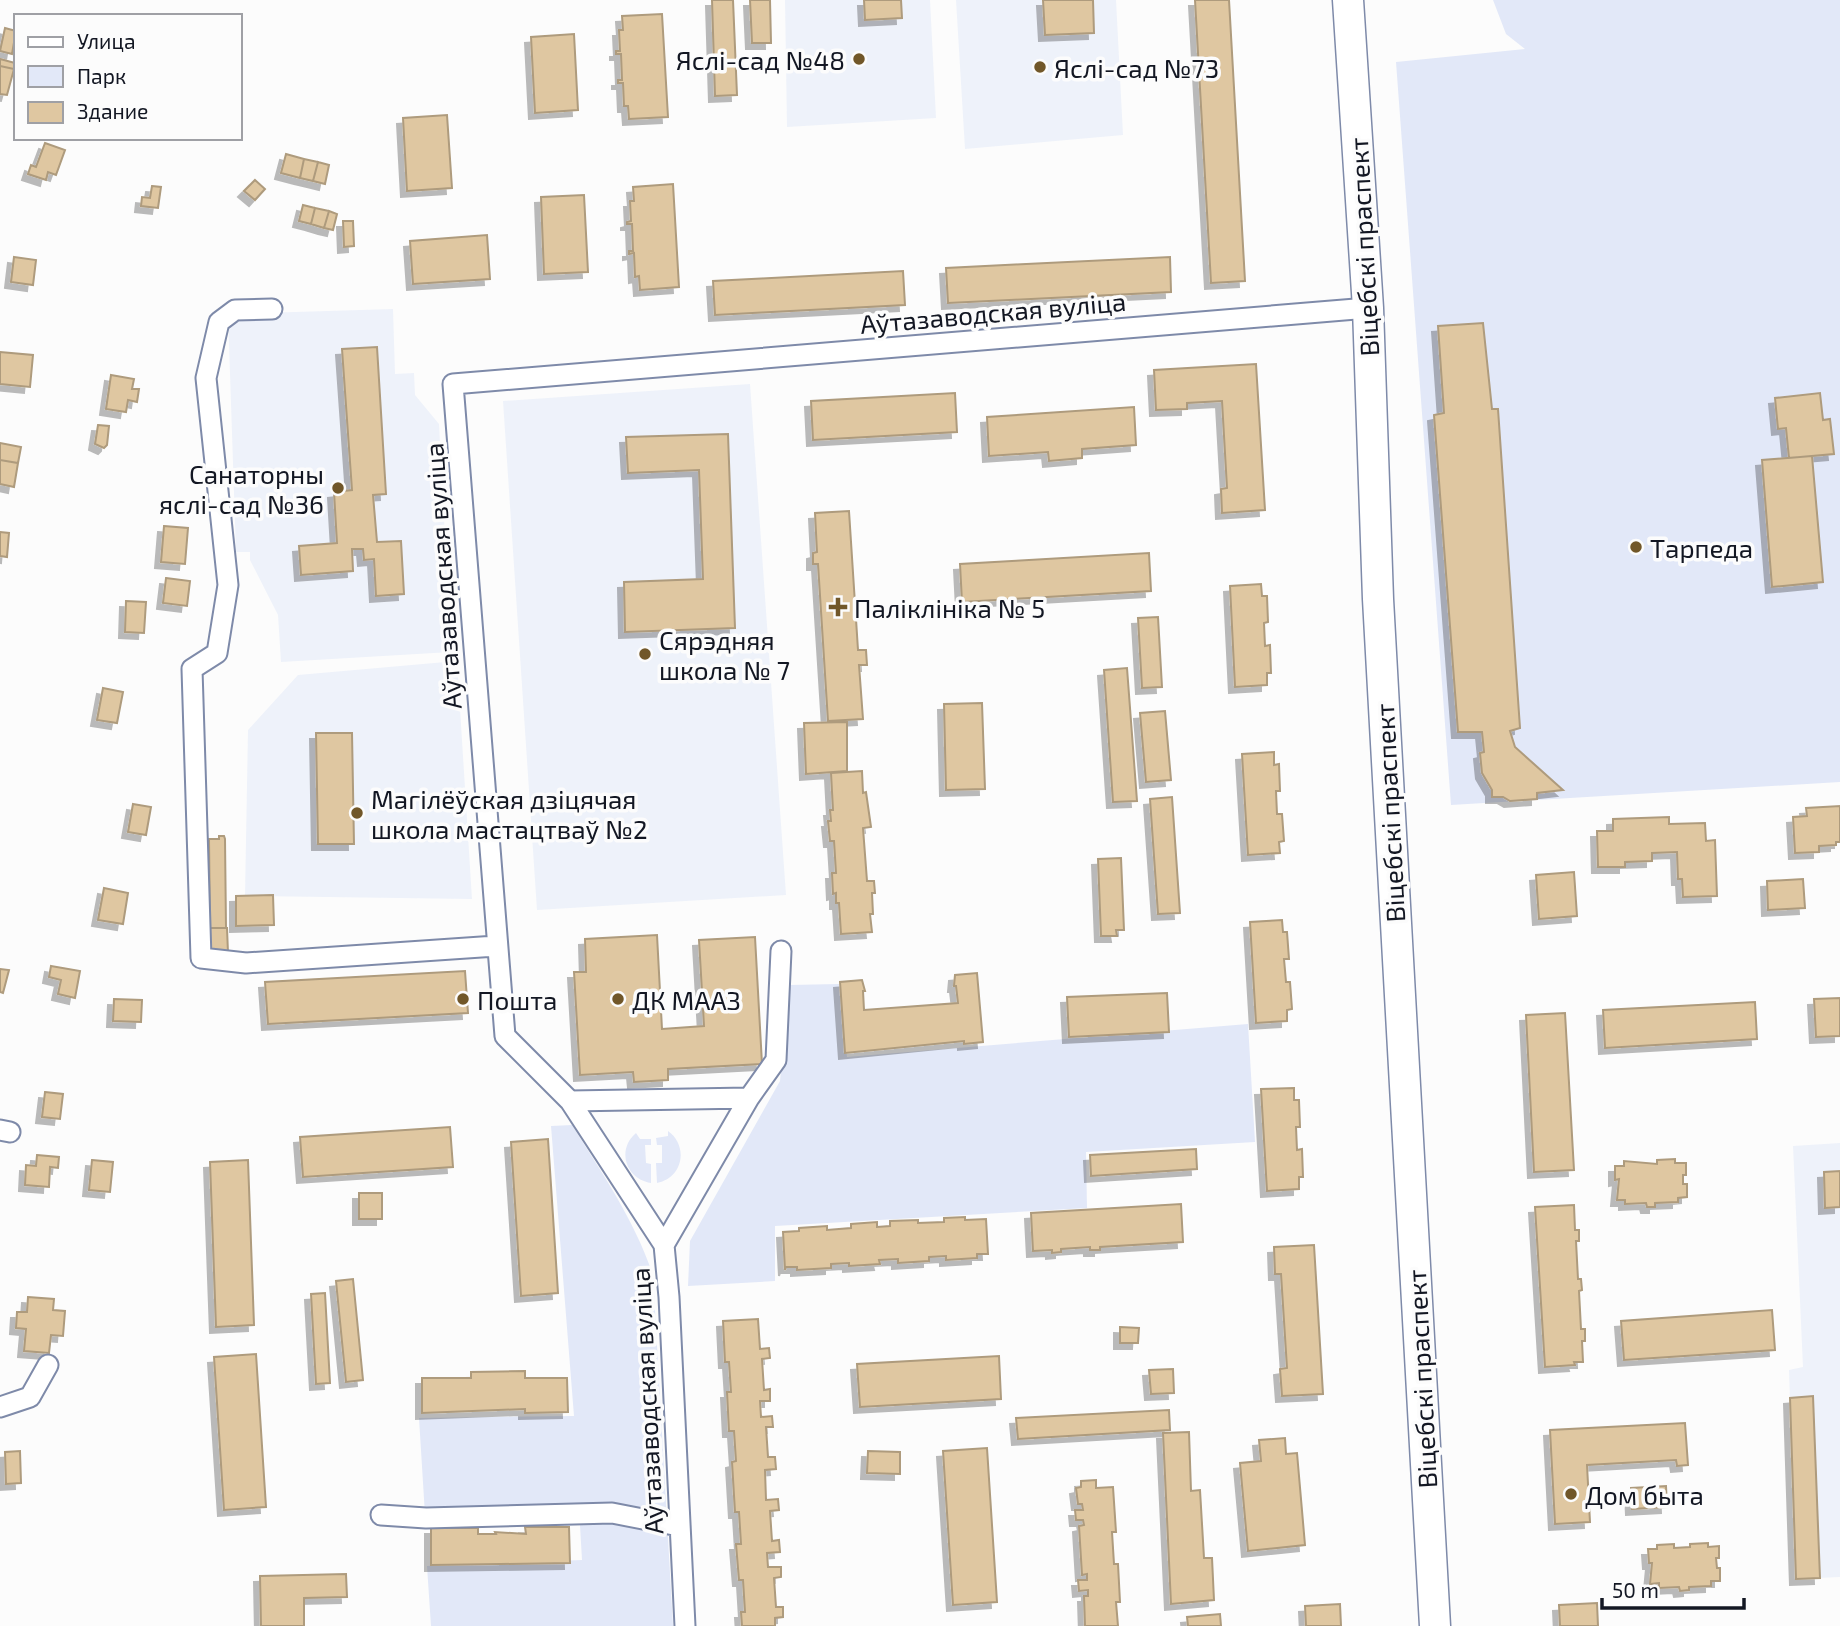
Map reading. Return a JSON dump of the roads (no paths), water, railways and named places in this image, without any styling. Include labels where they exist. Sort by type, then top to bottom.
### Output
[{"type":"main road","name":"Віцебскі праспект","points":[[1348,0],[1368,308],[1378,599],[1435,1626]]},
{"type":"street","name":"Аўтазаводская вуліца","points":[[685,1626],[669,1297],[664,1245],[570,1101],[505,1036],[453,384],[1368,308]]},
{"type":"street","points":[[272,309],[235,310],[219,322],[206,378],[228,585],[218,653],[192,669],[201,958],[246,963],[496,946]]},
{"type":"street","points":[[664,1245],[749,1098],[776,1060],[781,951]]},
{"type":"street","points":[[570,1101],[749,1098]]},
{"type":"street","points":[[0,1407],[30,1397],[48,1365]]},
{"type":"street","points":[[381,1515],[426,1518],[612,1513],[679,1526]]},
{"type":"place","name":"Яслі-сад №48","points":[[859,59]]},
{"type":"place","name":"Яслі-сад №73","points":[[1040,67]]},
{"type":"place","name":"Санаторны яслі-сад №36","points":[[338,488]]},
{"type":"place","name":"Тарпеда","points":[[1636,547]]},
{"type":"place","name":"Паліклініка № 5","points":[[838,607]]},
{"type":"place","name":"Сярэдняя школа № 7","points":[[645,654]]},
{"type":"place","name":"Магілёўская дзіцячая школа мастацтваў №2","points":[[357,813]]},
{"type":"place","name":"Пошта","points":[[463,999]]},
{"type":"place","name":"ДК МААЗ","points":[[618,999]]},
{"type":"place","name":"Дом быта","points":[[1571,1494]]}]
